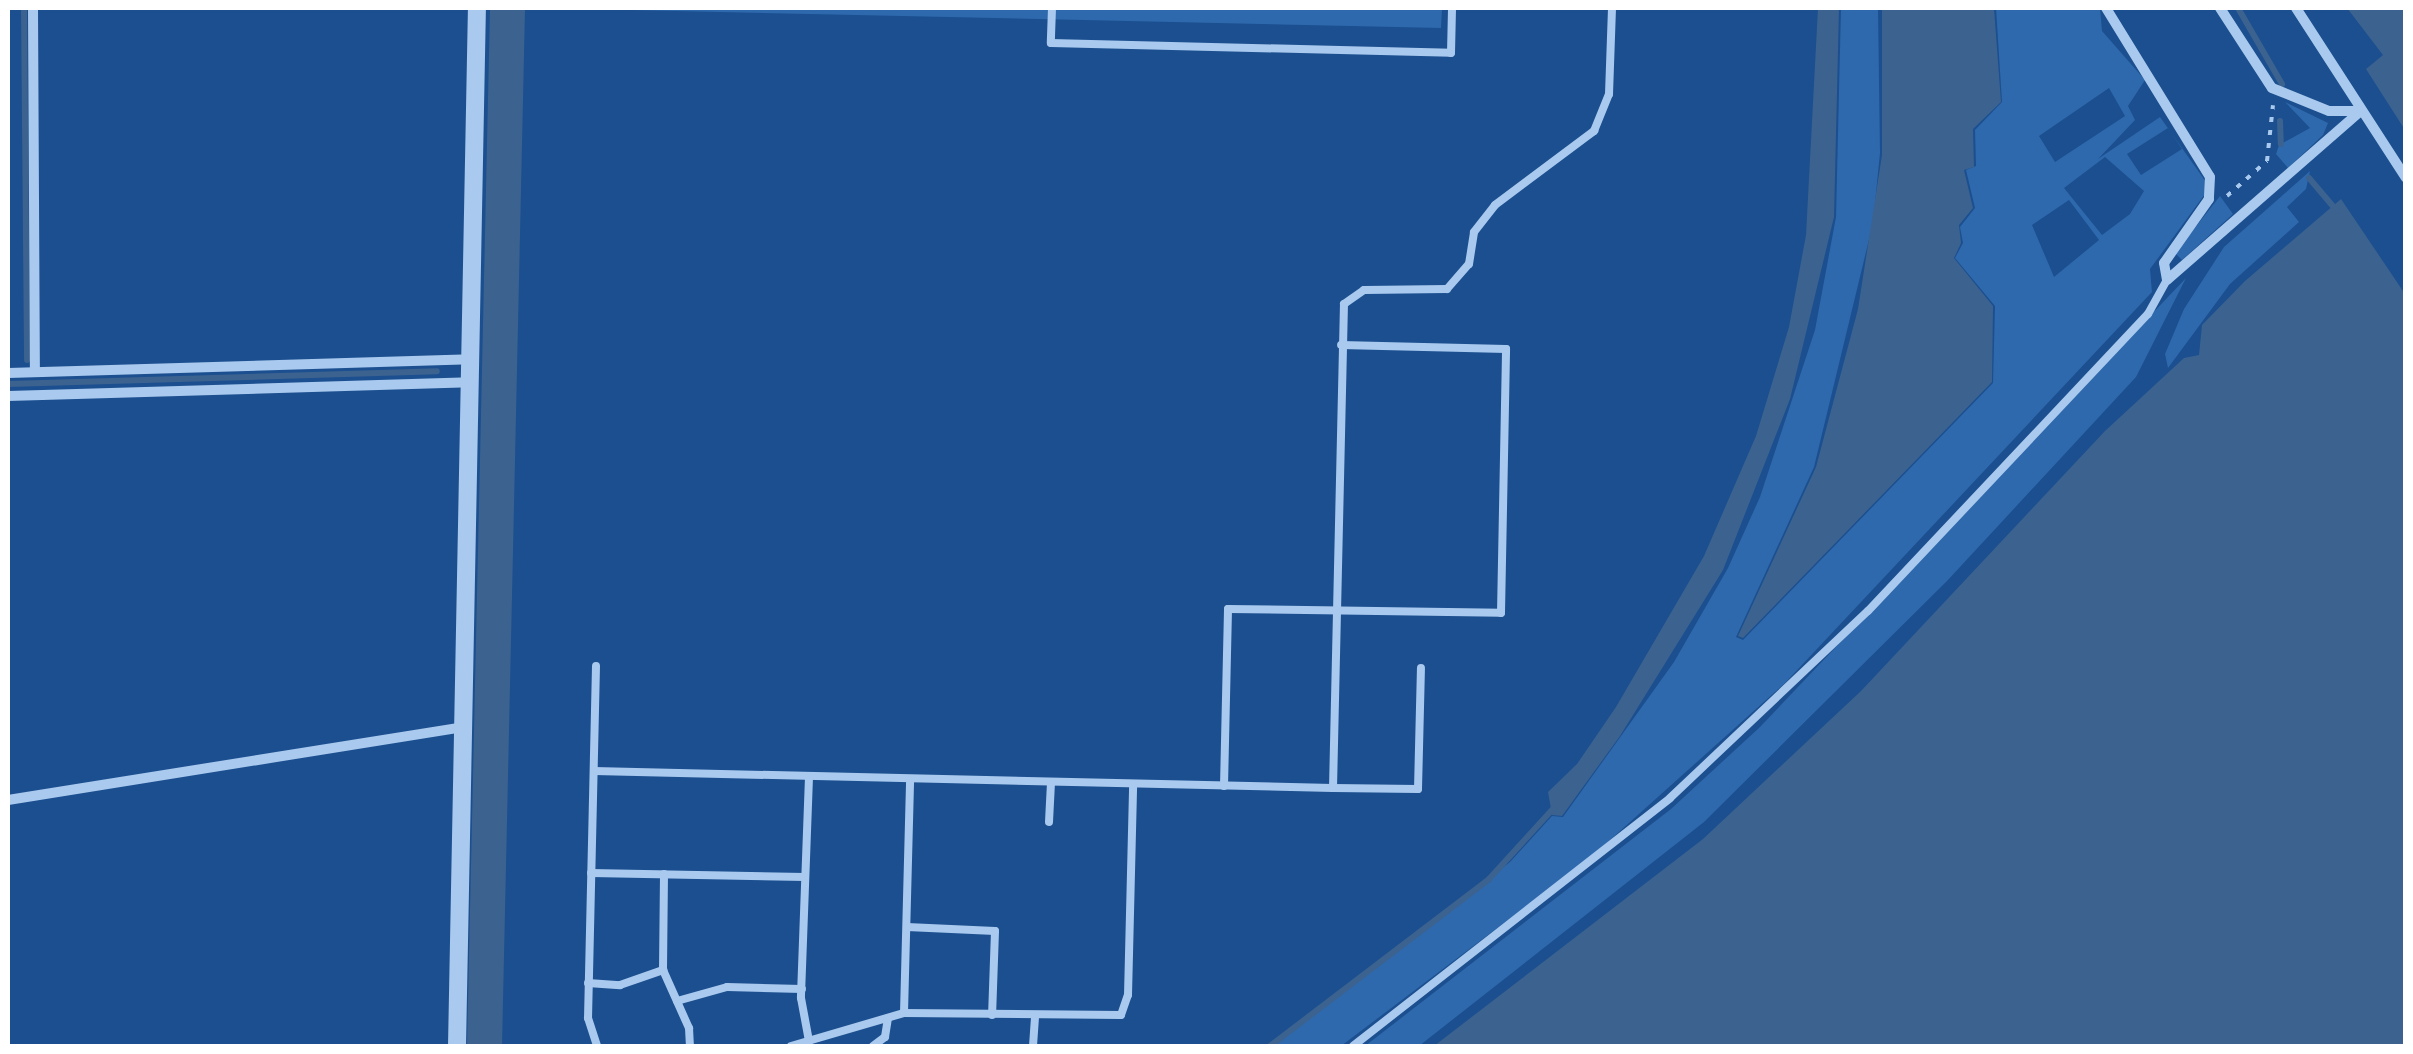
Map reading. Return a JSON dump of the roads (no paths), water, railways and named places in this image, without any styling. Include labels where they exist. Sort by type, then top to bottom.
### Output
[{"type":"street","points":[[32,8],[36,372]]},
{"type":"street","points":[[458,1046],[477,8]]},
{"type":"street","points":[[2106,8],[2210,177],[2209,199],[2164,263],[2167,280]]},
{"type":"street","points":[[2220,8],[2272,88],[2328,112],[2362,111]]},
{"type":"street","points":[[2296,8],[2406,178]]},
{"type":"street","points":[[2167,280],[2362,111]]},
{"type":"street","points":[[8,373],[472,359]]},
{"type":"street","points":[[8,396],[471,382]]},
{"type":"street","points":[[8,800],[463,728]]},
{"type":"lane","points":[[1052,8],[1051,43],[1451,53],[1452,8]]},
{"type":"lane","points":[[1333,788],[1341,345],[1348,296],[1447,289],[1469,264],[1474,232],[1495,206],[1594,131],[1609,94],[1612,8]]},
{"type":"lane","points":[[1353,1046],[1670,798],[1881,598],[2148,314],[2167,280]]},
{"type":"lane","points":[[1224,786],[1228,608],[1500,613],[1506,348],[1341,345]]},
{"type":"lane","points":[[596,666],[588,1018],[598,1046]]},
{"type":"lane","points":[[594,771],[1418,789],[1421,668]]},
{"type":"lane","points":[[808,777],[802,990],[809,1041]]},
{"type":"lane","points":[[904,1013],[910,780]]},
{"type":"lane","points":[[1050,822],[1051,782]]},
{"type":"lane","points":[[791,1046],[904,1013],[1110,1018],[1126,1006],[1133,784]]},
{"type":"lane","points":[[591,873],[805,877]]},
{"type":"lane","points":[[664,874],[663,970],[690,1046]]},
{"type":"lane","points":[[907,927],[995,931],[992,1015]]},
{"type":"lane","points":[[588,983],[620,985],[663,970]]},
{"type":"lane","points":[[677,1001],[728,987],[802,990]]},
{"type":"lane","points":[[1034,1046],[1035,1016]]},
{"type":"lane","points":[[872,1046],[885,1036],[888,1018]]},
{"type":"waterway","points":[[24,8],[27,360]]},
{"type":"waterway","points":[[484,1046],[507,8]]},
{"type":"waterway","points":[[2238,8],[2282,84]]},
{"type":"waterway","points":[[2280,121],[2281,144]]},
{"type":"waterway","points":[[2309,178],[2337,211]]},
{"type":"waterway","points":[[489,369],[499,369]]},
{"type":"waterway","points":[[8,384],[437,371]]},
{"type":"waterway","points":[[1270,1046],[1489,879],[1553,809]]}]
